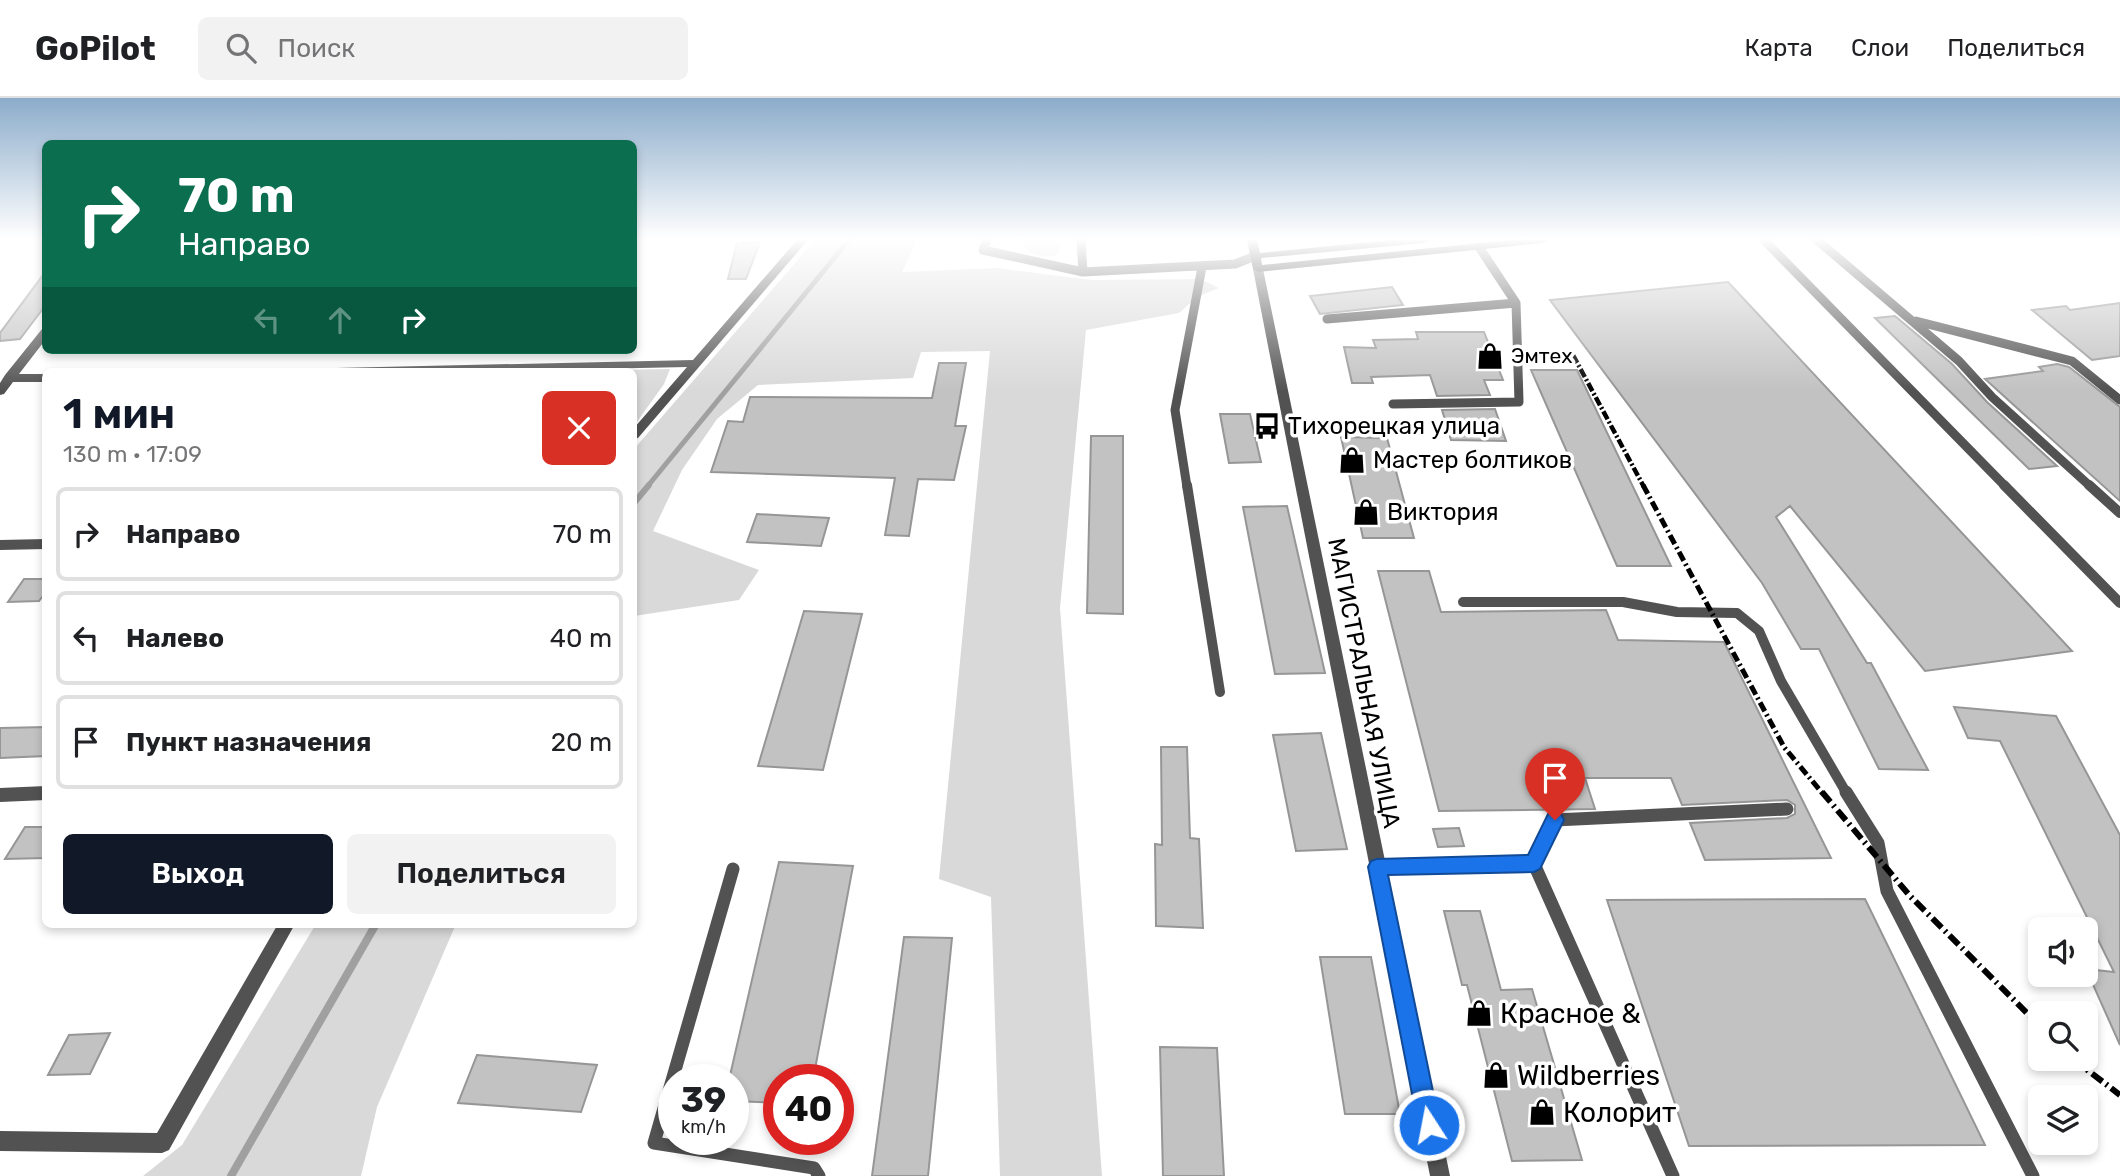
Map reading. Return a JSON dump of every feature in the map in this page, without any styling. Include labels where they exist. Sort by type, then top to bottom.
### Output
[{"type":"street","points":[[637,431],[758,290]]},
{"type":"street","name":"МАГИСТРАЛЬНАЯ УЛИЦА","points":[[1262,290],[1440,1176]]},
{"type":"street","points":[[0,391],[42,336]]},
{"type":"street","points":[[470,368],[694,363]]},
{"type":"street","points":[[9,378],[42,377]]},
{"type":"street","points":[[0,545],[42,544]]},
{"type":"street","points":[[0,795],[42,793]]},
{"type":"street","points":[[0,1141],[162,1143],[286,928]]},
{"type":"lane","points":[[1198,290],[1175,410],[1220,692]]},
{"type":"lane","points":[[1393,404],[1519,402],[1516,303],[1508,290]]},
{"type":"lane","points":[[1814,290],[2120,603]]},
{"type":"lane","points":[[1877,290],[1959,361],[1992,397],[2120,513]]},
{"type":"lane","points":[[1327,319],[1516,303]]},
{"type":"lane","points":[[1913,320],[2072,360],[2120,400]]},
{"type":"lane","points":[[1463,602],[1623,602],[1677,612],[1737,613],[1759,631],[1781,681],[1824,757],[1878,843],[1887,891],[2033,1176]]},
{"type":"lane","points":[[1673,1176],[1534,863],[1555,820],[1787,809]]},
{"type":"lane","points":[[1377,867],[1534,863]]},
{"type":"lane","points":[[733,869],[653,1143],[814,1168],[819,1176]]},
{"type":"shaded area","points":[[771,290],[1213,290],[1197,297],[1179,313],[1086,330],[1060,608],[1102,1176],[1000,1176],[991,897],[939,879],[990,351],[921,352],[913,378],[758,385],[717,419],[682,470],[653,531],[759,570],[739,600],[637,616],[637,446]]},
{"type":"shaded area","points":[[670,369],[664,384],[637,422],[637,370]]},
{"type":"shaded area","points":[[314,928],[454,928],[377,1107],[361,1176],[143,1176],[182,1145]]},
{"type":"building","points":[[32,290],[42,290],[42,310],[20,339],[0,341],[0,333]]},
{"type":"building","points":[[1362,290],[1394,290],[1403,305],[1320,314],[1310,296]]},
{"type":"building","points":[[1646,290],[1736,290],[2072,651],[1925,671],[1790,506],[1776,517],[1867,663],[1871,663],[1928,770],[1879,769],[1819,649],[1801,649],[1762,583],[1550,300]]},
{"type":"building","points":[[2120,303],[2120,356],[2092,360],[2032,310],[2066,306],[2070,310]]},
{"type":"building","points":[[1895,316],[1952,364],[1987,402],[2057,466],[2029,469],[1875,318]]},
{"type":"building","points":[[1416,332],[1484,332],[1503,380],[1484,380],[1490,395],[1437,396],[1430,375],[1371,377],[1373,383],[1352,383],[1344,347],[1376,348],[1373,340],[1418,339]]},
{"type":"building","points":[[939,363],[966,363],[955,426],[966,426],[954,480],[918,479],[909,536],[885,535],[895,478],[711,472],[728,421],[743,422],[750,397],[932,398]]},
{"type":"building","points":[[2057,364],[2069,367],[2120,407],[2120,501],[1985,379],[2043,371],[2039,367]]},
{"type":"building","points":[[1531,370],[1577,370],[1671,566],[1617,566]]},
{"type":"building","points":[[1495,409],[1506,441],[1451,440],[1442,410]]},
{"type":"building","points":[[1220,414],[1250,414],[1261,462],[1229,463]]},
{"type":"building","points":[[1091,436],[1123,436],[1123,614],[1087,613]]},
{"type":"building","points":[[1341,437],[1387,438],[1414,538],[1363,538]]},
{"type":"building","points":[[1287,506],[1325,673],[1275,674],[1243,507]]},
{"type":"building","points":[[757,514],[829,518],[821,546],[747,542]]},
{"type":"building","points":[[1378,571],[1429,571],[1441,612],[1606,610],[1618,640],[1724,642],[1831,858],[1705,860],[1690,823],[1787,818],[1795,814],[1795,805],[1787,800],[1682,805],[1671,778],[1585,778],[1595,809],[1439,811]]},
{"type":"building","points":[[24,579],[42,579],[42,597],[39,601],[8,602]]},
{"type":"building","points":[[804,611],[862,614],[823,770],[758,766]]},
{"type":"building","points":[[1954,707],[2056,716],[2120,835],[2120,1045],[2094,987],[2098,987],[2098,970],[2114,972],[2098,940],[2098,917],[2087,917],[2000,741],[1968,738]]},
{"type":"building","points":[[42,727],[42,756],[0,758],[0,728]]},
{"type":"building","points":[[1321,733],[1347,849],[1296,851],[1273,735]]},
{"type":"building","points":[[1161,747],[1187,747],[1190,838],[1199,839],[1203,928],[1156,926],[1155,844],[1162,845]]},
{"type":"building","points":[[25,827],[42,827],[42,858],[5,859]]},
{"type":"building","points":[[1459,828],[1464,846],[1438,847],[1433,829]]},
{"type":"building","points":[[779,862],[853,866],[816,1064],[763,1064],[763,1102],[749,1102],[749,1064],[733,1064]]},
{"type":"building","points":[[1865,899],[1985,1145],[1689,1146],[1607,900]]},
{"type":"building","points":[[1444,911],[1480,911],[1501,990],[1532,989],[1582,1160],[1512,1161],[1467,985],[1462,985]]},
{"type":"building","points":[[904,937],[952,938],[928,1176],[872,1176]]},
{"type":"building","points":[[1320,957],[1371,957],[1400,1114],[1345,1114]]},
{"type":"building","points":[[110,1033],[90,1074],[48,1075],[69,1035]]},
{"type":"building","points":[[1160,1047],[1217,1048],[1224,1176],[1163,1176]]},
{"type":"building","points":[[477,1055],[597,1065],[581,1112],[458,1103]]},
{"type":"waterway","points":[[647,487],[808,290]]},
{"type":"waterway","points":[[637,499],[649,485]]},
{"type":"waterway","points":[[231,1176],[374,928]]},
{"type":"railway","points":[[1573,355],[1644,487]]},
{"type":"railway","points":[[1643,485],[1784,747],[1823,794]]},
{"type":"railway","points":[[1822,792],[1910,896],[2028,1014]]},
{"type":"railway","points":[[2089,1071],[2120,1095]]},
{"type":"place","name":"Эмтех","points":[[1490,356]]},
{"type":"place","name":"Тихорецкая улица","points":[[1267,426]]},
{"type":"place","name":"Мастер болтиков","points":[[1352,460]]},
{"type":"place","name":"Виктория","points":[[1366,512]]},
{"type":"place","name":"Красное &","points":[[1479,1013]]},
{"type":"place","name":"Wildberries","points":[[1496,1075]]},
{"type":"place","name":"Колорит","points":[[1542,1112]]},
{"type":"route","points":[[1429,1125],[1377,867],[1534,863],[1555,820]]}]
